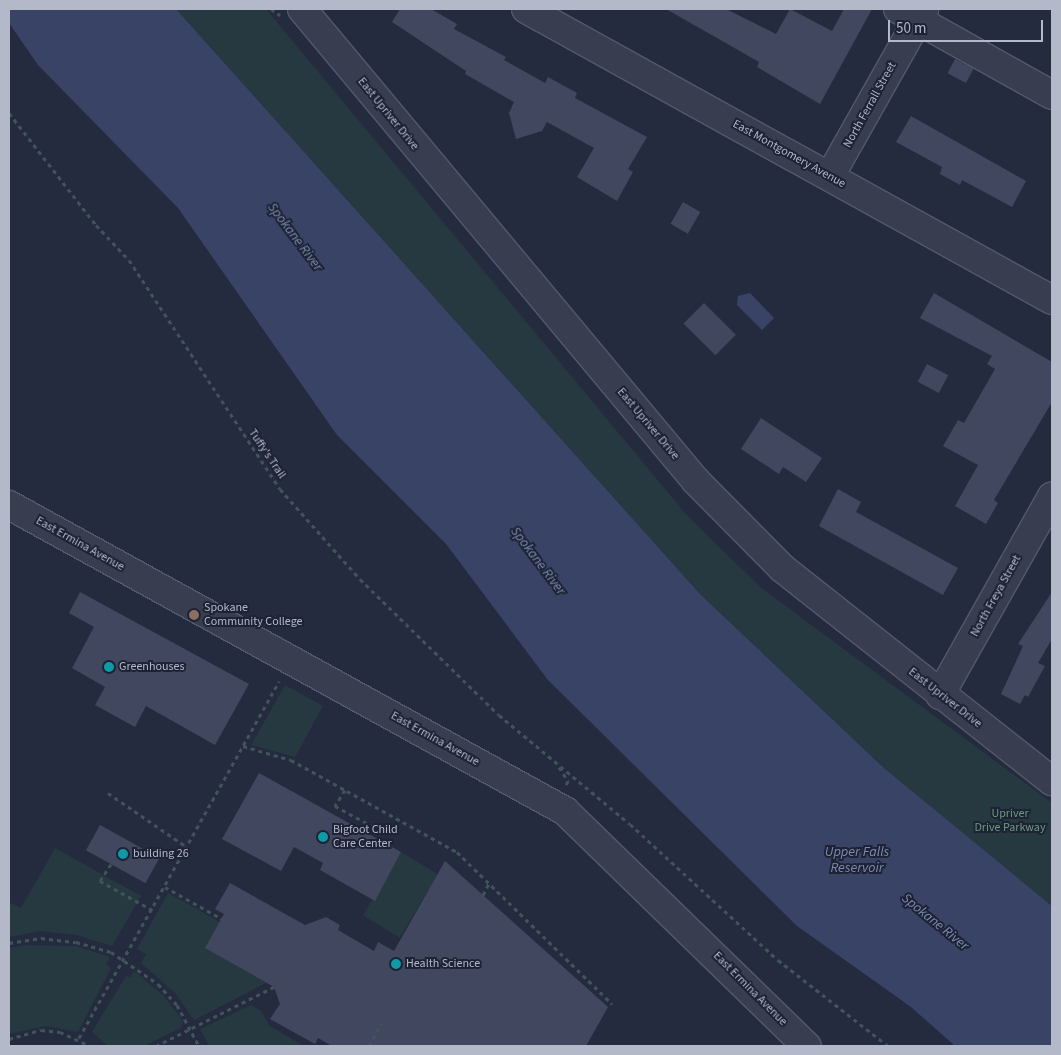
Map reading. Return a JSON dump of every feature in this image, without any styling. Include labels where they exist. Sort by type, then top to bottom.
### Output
[{"type":"street","name":"East Upriver Drive","points":[[302,9],[696,481],[782,568],[940,696],[1052,781]]},
{"type":"street","name":"East Montgomery Avenue","points":[[526,9],[1052,300]]},
{"type":"street","name":"North Ferrall Street","points":[[830,176],[913,12]]},
{"type":"street","points":[[913,12],[1052,95]]},
{"type":"street","name":"North Freya Street","points":[[940,696],[1052,496]]},
{"type":"street","name":"East Ermina Avenue","points":[[9,505],[564,811],[807,1046]]},
{"type":"path","name":"Tuffy's Trail","points":[[9,113],[96,226],[129,260],[280,489],[427,648],[558,764],[630,824],[778,960],[888,1046]]},
{"type":"path","points":[[79,1038],[282,677]]},
{"type":"path","points":[[243,746],[291,760],[457,852],[612,1004]]},
{"type":"path","points":[[344,790],[335,806],[372,826]]},
{"type":"path","points":[[108,793],[188,847]]},
{"type":"path","points":[[111,864],[100,881],[152,910]]},
{"type":"path","points":[[483,895],[489,883]]},
{"type":"path","points":[[165,886],[222,919]]},
{"type":"path","points":[[9,943],[41,938],[76,942],[124,960],[158,984],[192,1030],[199,1046]]},
{"type":"path","points":[[156,1046],[192,1030],[274,987]]},
{"type":"path","points":[[369,1046],[382,1023]]},
{"type":"path","points":[[9,1039],[40,1030],[79,1038],[90,1046]]},
{"type":"green space","name":"Upriver Drive Parkway","points":[[176,9],[266,9],[685,513],[760,587],[1052,803],[1052,906],[884,768],[700,594]]},
{"type":"green space","points":[[285,685],[323,706],[295,757],[251,745]]},
{"type":"green space","points":[[55,848],[141,896],[112,946],[76,935],[40,931],[9,937],[9,902],[21,908]]},
{"type":"green space","points":[[401,852],[438,874],[400,938],[363,915]]},
{"type":"green space","points":[[168,893],[220,922],[206,948],[266,983],[194,1020],[175,993],[141,963],[146,954],[137,949]]},
{"type":"green space","points":[[26,945],[76,946],[110,957],[106,964],[111,968],[78,1032],[46,1026],[9,1034],[9,948]]},
{"type":"green space","points":[[134,971],[163,995],[183,1021],[181,1028],[144,1046],[108,1046],[92,1032],[126,976],[130,978]]},
{"type":"green space","points":[[251,1005],[260,1010],[270,1026],[304,1046],[209,1046],[200,1029]]},
{"type":"water","name":"Upper Falls Reservoir","points":[[9,9],[176,9],[700,594],[884,768],[1052,906],[1052,1046],[955,1046],[911,1007],[797,926],[548,680],[446,544],[337,435],[178,208],[38,65],[9,23]]},
{"type":"water","points":[[750,293],[774,318],[762,330],[737,305],[738,296]]},
{"type":"building","points":[[400,9],[431,9],[457,24],[454,29],[506,57],[504,60],[545,83],[548,77],[577,93],[575,98],[647,137],[628,169],[633,172],[617,201],[577,177],[594,148],[547,122],[542,131],[516,139],[509,113],[514,102],[465,74],[466,71],[392,22]]},
{"type":"building","points":[[666,9],[726,9],[776,34],[790,9],[832,31],[844,9],[872,9],[820,104],[757,67],[759,62]]},
{"type":"building","points":[[955,59],[974,69],[966,83],[947,73]]},
{"type":"building","points":[[911,116],[1026,181],[1012,207],[962,180],[960,185],[940,174],[942,167],[896,142]]},
{"type":"building","points":[[683,202],[700,212],[688,234],[670,224]]},
{"type":"building","points":[[934,293],[1052,362],[1052,402],[994,500],[998,503],[986,524],[955,506],[978,465],[943,446],[958,420],[964,423],[995,369],[987,364],[992,356],[920,318]]},
{"type":"building","points":[[704,303],[736,335],[715,355],[683,324]]},
{"type":"building","points":[[927,364],[948,375],[939,393],[918,382]]},
{"type":"building","points":[[761,418],[822,458],[806,482],[783,467],[779,474],[741,449]]},
{"type":"building","points":[[838,489],[861,502],[856,512],[958,568],[943,595],[819,526]]},
{"type":"building","name":"Greenhouses","points":[[80,592],[249,684],[215,745],[146,706],[135,727],[95,705],[105,687],[72,668],[94,627],[69,613]]},
{"type":"building","points":[[1052,592],[1052,639],[1038,663],[1045,666],[1028,697],[1025,695],[1020,704],[1001,694],[1023,646],[1018,644]]},
{"type":"building","name":"Bigfoot Child Care Center","points":[[259,773],[401,852],[375,901],[320,870],[323,863],[294,847],[281,871],[222,839]]},
{"type":"building","name":"building 26","points":[[100,825],[159,858],[145,883],[86,850]]},
{"type":"building","name":"Health Science","points":[[445,861],[608,1007],[586,1046],[332,1046],[318,1038],[315,1044],[270,1019],[280,1004],[274,987],[205,948],[224,914],[215,909],[230,883],[305,925],[326,917],[340,925],[338,930],[374,951],[378,942],[394,951]]},
{"type":"place","name":"Spokane Community College","points":[[194,615]]},
{"type":"place","name":"Greenhouses","points":[[109,667]]},
{"type":"place","name":"Bigfoot Child Care Center","points":[[323,837]]},
{"type":"place","name":"building 26","points":[[123,854]]},
{"type":"place","name":"Health Science","points":[[396,964]]},
{"type":"water label","name":"Spokane River","points":[[295,237]]},
{"type":"water label","name":"Spokane River","points":[[538,561]]},
{"type":"water label","name":"Spokane River","points":[[935,922]]}]
